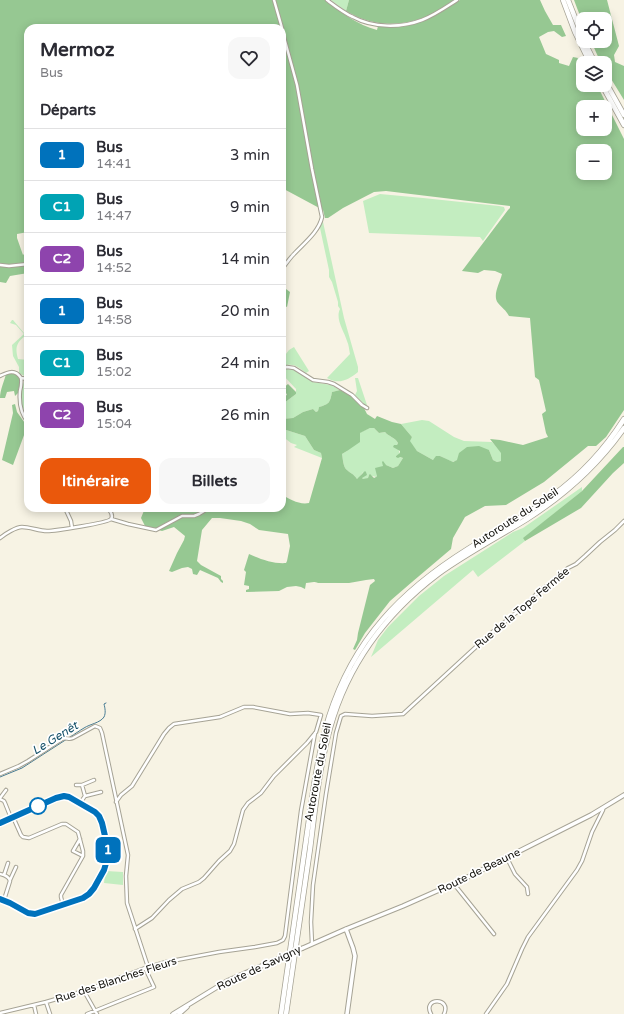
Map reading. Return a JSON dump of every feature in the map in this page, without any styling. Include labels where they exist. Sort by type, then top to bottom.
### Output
[{"type":"highway","points":[[563,0],[575,32],[587,56]]},
{"type":"highway","points":[[568,0],[576,20]]},
{"type":"highway","points":[[606,92],[624,125]]},
{"type":"highway","points":[[611,92],[624,115]]},
{"type":"highway","name":"Autoroute du Soleil","points":[[281,1014],[320,750],[332,708],[340,687],[354,660],[365,642],[379,624],[410,591],[427,576],[450,560],[525,515],[561,489],[578,475],[597,455],[624,419]]},
{"type":"highway","name":"Autoroute du Soleil","points":[[286,1014],[325,751],[333,719],[347,682],[372,640],[386,622],[417,591],[448,567],[527,519],[566,491],[595,465],[624,428]]},
{"type":"main road","name":"Route de Beaune","points":[[329,936],[454,884],[603,808],[624,795]]},
{"type":"main road","points":[[346,929],[355,956],[347,1014]]},
{"type":"main road","name":"Route de Savigny","points":[[173,1014],[234,978],[329,936]]},
{"type":"main road","name":"Route de Savigny","points":[[179,1014],[191,1004]]},
{"type":"street","points":[[274,0],[281,24]]},
{"type":"street","points":[[327,0],[354,18],[373,24],[388,26],[399,26],[422,20],[437,13],[457,0]]},
{"type":"street","points":[[286,44],[297,85],[321,213],[321,221],[316,229],[307,242],[286,264]]},
{"type":"street","points":[[0,265],[9,266],[24,264]]},
{"type":"street","points":[[286,367],[294,368],[313,380],[334,384],[352,395],[367,408]]},
{"type":"street","points":[[0,376],[6,372],[10,372],[22,378],[20,398],[24,416]]},
{"type":"street","points":[[67,512],[72,528]]},
{"type":"street","points":[[111,512],[112,514],[111,519]]},
{"type":"street","points":[[0,538],[6,533],[21,526],[47,531],[90,525],[111,519],[156,530],[182,516],[194,516],[202,512]]},
{"type":"street","name":"Rue de la Tope Fermée","points":[[312,944],[311,927],[315,870],[336,732],[342,715],[372,716],[403,714],[490,634],[528,604],[540,590],[552,583],[568,568],[576,564],[624,521]]},
{"type":"street","points":[[116,802],[121,795],[132,786],[164,734],[174,724],[216,718],[244,707],[253,707],[290,714],[321,714],[316,732],[299,752],[274,776],[261,793],[246,805],[243,810],[234,844],[230,851],[204,878],[199,882],[182,889],[152,918],[135,929]]},
{"type":"street","points":[[0,774],[20,766],[62,739],[73,738],[96,726],[102,733],[128,855],[126,867],[127,900],[154,987],[96,1012],[87,1014]]},
{"type":"street","name":"Rue des Blanches Fleurs","points":[[0,1013],[84,991],[166,962],[282,941],[285,936],[302,804],[316,732]]},
{"type":"street","points":[[76,785],[82,785],[94,780]]},
{"type":"street","points":[[82,785],[85,796]]},
{"type":"street","points":[[6,790],[0,798],[5,803],[23,837],[29,838],[62,824],[66,824],[79,834],[83,856],[60,897],[63,905]]},
{"type":"street","points":[[80,803],[85,796],[101,792]]},
{"type":"street","points":[[0,822],[60,797],[69,797],[95,812],[101,820],[108,849],[107,866],[96,885],[89,894],[83,898],[32,914],[0,899]]},
{"type":"street","points":[[486,1014],[507,984],[528,937],[577,870],[603,808]]},
{"type":"street","points":[[80,838],[74,851],[83,856]]},
{"type":"street","points":[[507,858],[515,874],[527,887],[528,894]]},
{"type":"street","points":[[4,875],[8,864]]},
{"type":"street","points":[[4,900],[16,867]]},
{"type":"street","points":[[0,874],[10,879],[10,881]]},
{"type":"street","points":[[454,884],[494,934]]},
{"type":"street","points":[[84,991],[96,1012]]},
{"type":"street","points":[[431,1014],[430,1005],[433,1002],[440,1001],[444,1005],[444,1014]]},
{"type":"street","points":[[46,1002],[50,1014]]},
{"type":"street","points":[[34,1005],[36,1014]]},
{"type":"green space","points":[[0,0],[326,0],[350,18],[377,30],[378,26],[407,26],[425,20],[460,0],[540,0],[553,25],[561,25],[566,36],[562,37],[554,31],[548,32],[539,37],[546,54],[559,60],[559,63],[569,66],[573,57],[576,58],[576,92],[600,92],[604,100],[576,100],[576,136],[612,136],[612,115],[624,139],[624,410],[606,437],[596,446],[588,446],[544,482],[506,505],[485,506],[465,517],[453,538],[451,549],[390,601],[365,633],[355,650],[353,649],[357,640],[370,585],[375,581],[374,579],[349,583],[312,582],[306,583],[305,589],[296,586],[287,587],[279,591],[246,592],[246,590],[249,589],[249,586],[244,585],[246,572],[244,570],[249,554],[267,561],[286,563],[290,546],[288,534],[259,530],[250,524],[241,521],[212,518],[202,530],[197,561],[201,565],[221,576],[223,583],[218,578],[200,570],[197,575],[193,574],[192,569],[188,567],[172,572],[169,571],[185,536],[174,527],[162,531],[145,526],[141,518],[143,512],[286,512],[286,497],[298,502],[309,503],[322,458],[321,453],[314,450],[305,436],[286,430],[286,419],[293,418],[303,412],[313,409],[316,412],[318,411],[319,407],[329,402],[332,392],[340,390],[352,396],[364,408],[367,414],[375,419],[377,416],[401,424],[412,437],[410,441],[417,451],[433,460],[436,456],[440,456],[453,462],[457,460],[459,453],[467,447],[479,446],[489,450],[493,460],[497,462],[501,461],[501,453],[490,439],[523,445],[548,437],[542,414],[546,411],[539,380],[535,377],[530,318],[509,316],[496,300],[496,293],[502,274],[495,271],[484,270],[478,273],[462,271],[510,206],[386,191],[374,192],[343,208],[328,218],[325,218],[323,210],[286,190],[286,24],[24,24],[24,233],[17,234],[17,238],[23,255],[24,254],[24,274],[10,276],[6,283],[0,282]],"holes":[[[370,428],[374,428],[379,433],[385,432],[395,439],[398,443],[393,447],[400,451],[396,457],[403,458],[398,466],[393,468],[386,465],[383,461],[383,466],[375,468],[377,476],[374,478],[370,474],[368,478],[363,479],[362,478],[367,475],[365,471],[357,479],[346,469],[342,454],[360,442],[360,433]]]},
{"type":"green space","points":[[331,0],[349,0],[346,11],[332,1]]},
{"type":"green space","points":[[349,0],[454,0],[422,18],[404,23],[386,24],[368,21],[346,11]]},
{"type":"green space","points":[[574,0],[607,0],[610,12],[579,12]]},
{"type":"green space","points":[[612,19],[619,46],[614,55],[615,62],[624,66],[624,100],[612,80],[612,56],[598,56],[594,48],[612,48]]},
{"type":"green space","points":[[380,194],[499,206],[504,207],[505,210],[483,241],[480,237],[369,233],[363,201]]},
{"type":"green space","points":[[322,222],[344,318],[358,367],[358,372],[343,381],[336,381],[327,378],[350,354],[348,343],[339,321],[340,309],[332,282],[329,277],[329,270],[319,227]]},
{"type":"green space","points":[[286,289],[290,292],[286,306]]},
{"type":"green space","points":[[13,320],[24,334],[16,325],[10,323]]},
{"type":"green space","points":[[24,334],[24,337],[18,343],[17,352],[18,359],[24,360],[24,376],[19,373],[19,367],[13,356],[12,345]]},
{"type":"green space","points":[[294,347],[309,371],[306,373],[295,366],[286,366],[286,354]]},
{"type":"green space","points":[[286,369],[294,370],[313,382],[331,385],[340,390],[332,392],[329,402],[319,407],[318,411],[316,412],[313,409],[303,412],[293,418],[286,419],[286,402],[296,394],[296,389],[286,378]]},
{"type":"green space","points":[[9,372],[19,377],[18,393],[15,396],[14,391],[7,392],[5,398],[0,398],[1,389],[6,374]]},
{"type":"green space","points":[[355,378],[358,378],[367,405],[365,405],[355,395],[357,391]]},
{"type":"green space","points":[[24,382],[23,411],[21,403],[22,387]]},
{"type":"green space","points":[[288,384],[296,392],[296,394],[286,402],[287,395],[286,386]]},
{"type":"green space","points":[[15,404],[17,412],[24,422],[24,435],[13,465],[2,460],[13,413],[12,405]]},
{"type":"green space","points":[[422,420],[429,421],[454,437],[464,441],[492,442],[502,453],[501,461],[497,462],[493,460],[489,450],[452,462],[440,456],[433,460],[417,451],[409,441],[412,437],[401,424]]},
{"type":"green space","points":[[370,428],[374,428],[379,433],[385,432],[395,439],[398,443],[397,445],[400,454],[396,456],[403,458],[398,466],[393,468],[386,465],[383,466],[376,477],[369,475],[368,478],[363,480],[363,472],[357,479],[346,469],[342,454],[347,451],[359,433]]},
{"type":"green space","points":[[286,430],[305,436],[314,450],[321,453],[322,458],[294,447],[297,445],[286,439]]},
{"type":"green space","points":[[623,447],[624,463],[581,508],[525,541],[523,538],[582,491]]},
{"type":"green space","points":[[582,487],[582,491],[524,538],[525,541],[478,577],[473,570],[371,657],[378,640],[388,627],[419,596],[444,576],[513,532],[523,528]]},
{"type":"green space","points":[[106,871],[123,872],[123,885],[104,883]]},
{"type":"waterway","name":"Le Genêt","points":[[70,737],[102,719],[105,714],[104,704],[106,703]]},
{"type":"waterway","name":"Le Genêt","points":[[0,777],[22,768],[67,739]]},
{"type":"bus line","name":"1","points":[[0,823],[56,798],[64,796],[69,797],[95,812],[99,816],[102,823],[108,854],[106,866],[98,881],[89,894],[83,898],[35,914],[28,913],[0,899]]}]
